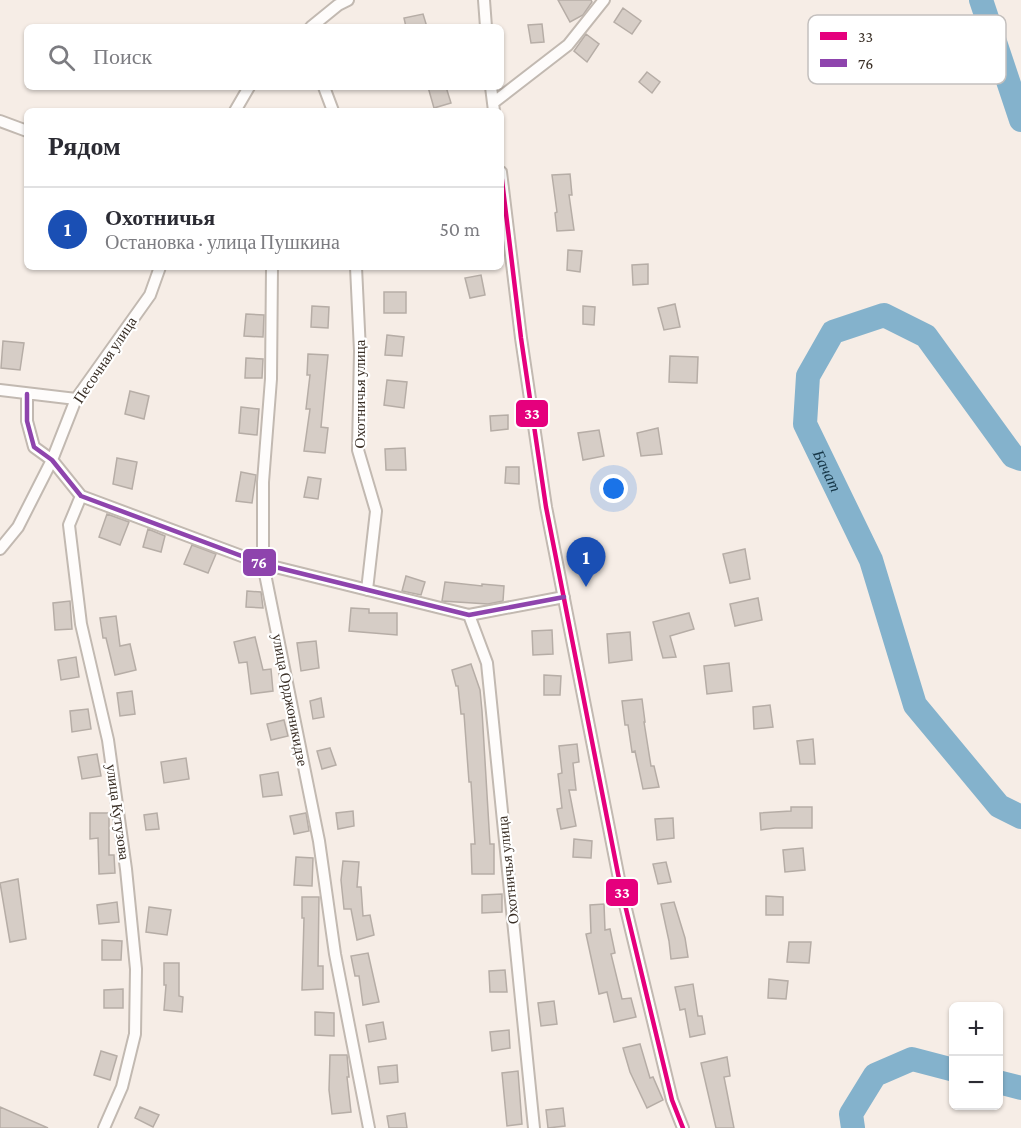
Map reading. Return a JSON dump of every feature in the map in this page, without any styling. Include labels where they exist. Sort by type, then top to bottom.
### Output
[{"type":"street","points":[[315,24],[348,0]]},
{"type":"street","points":[[484,0],[486,24]]},
{"type":"street","points":[[493,107],[568,45],[604,0]]},
{"type":"street","points":[[238,108],[248,90]]},
{"type":"street","points":[[325,90],[332,108]]},
{"type":"street","points":[[491,90],[493,107]]},
{"type":"street","points":[[0,121],[24,130]]},
{"type":"street","points":[[504,197],[521,338],[546,507],[620,884],[672,1100],[683,1128]]},
{"type":"street","name":"Песочная улица","points":[[0,549],[18,527],[52,460],[76,399],[150,295],[159,270]]},
{"type":"street","name":"улица Орджоникидзе","points":[[272,270],[271,379],[262,482],[263,564],[319,841],[335,954],[369,1128]]},
{"type":"street","name":"Охотничья улица","points":[[356,270],[360,351],[358,450],[376,511],[367,590]]},
{"type":"street","points":[[0,390],[76,399]]},
{"type":"street","points":[[27,394],[27,421],[34,447],[52,460],[81,496],[263,564],[470,615],[564,597]]},
{"type":"street","name":"улица Кутузова","points":[[81,496],[69,525],[81,624],[108,740],[126,869],[136,969],[135,1034],[122,1087],[104,1128]]},
{"type":"street","name":"Охотничья улица","points":[[470,615],[487,663],[534,1128]]},
{"type":"building","points":[[558,0],[591,0],[592,2],[583,15],[570,22]]},
{"type":"building","points":[[623,8],[641,21],[632,34],[614,22]]},
{"type":"building","points":[[423,14],[426,24],[405,24],[404,18]]},
{"type":"building","points":[[542,24],[544,42],[531,43],[528,25]]},
{"type":"building","points":[[586,34],[599,44],[587,62],[574,51]]},
{"type":"building","points":[[647,72],[660,82],[652,93],[639,82]]},
{"type":"building","points":[[429,90],[447,90],[451,103],[434,108]]},
{"type":"building","points":[[570,174],[572,195],[569,195],[574,230],[557,231],[552,175]]},
{"type":"building","points":[[568,250],[582,251],[580,272],[567,270]]},
{"type":"building","points":[[648,264],[648,284],[633,285],[632,265]]},
{"type":"building","points":[[481,275],[485,295],[470,298],[465,278]]},
{"type":"building","points":[[384,292],[406,292],[406,313],[384,313]]},
{"type":"building","points":[[675,304],[680,327],[664,330],[658,308]]},
{"type":"building","points":[[312,306],[329,307],[328,328],[311,327]]},
{"type":"building","points":[[583,306],[595,307],[594,325],[583,324]]},
{"type":"building","points":[[246,314],[264,315],[263,337],[244,336]]},
{"type":"building","points":[[387,335],[404,337],[402,356],[385,355]]},
{"type":"building","points":[[3,341],[24,343],[20,370],[1,368]]},
{"type":"building","points":[[308,354],[328,355],[321,427],[328,428],[325,453],[304,451],[310,409],[306,409],[310,375],[307,375]]},
{"type":"building","points":[[670,356],[698,357],[697,383],[669,382]]},
{"type":"building","points":[[246,358],[263,359],[262,378],[245,378]]},
{"type":"building","points":[[387,380],[407,382],[404,408],[384,405]]},
{"type":"building","points":[[130,391],[149,396],[144,419],[125,414]]},
{"type":"building","points":[[241,407],[259,409],[257,435],[239,433]]},
{"type":"building","points":[[508,415],[508,429],[491,431],[490,416]]},
{"type":"building","points":[[658,428],[662,454],[641,456],[637,433]]},
{"type":"building","points":[[599,430],[604,456],[583,460],[578,433]]},
{"type":"building","points":[[405,448],[406,470],[386,470],[385,449]]},
{"type":"building","points":[[117,458],[137,462],[132,489],[113,484]]},
{"type":"building","points":[[506,467],[519,467],[519,484],[505,483]]},
{"type":"building","points":[[241,472],[256,475],[252,503],[236,501]]},
{"type":"building","points":[[308,477],[321,479],[318,499],[304,497]]},
{"type":"building","points":[[107,514],[129,522],[120,545],[99,537]]},
{"type":"building","points":[[148,529],[165,536],[161,552],[143,547]]},
{"type":"building","points":[[192,545],[216,554],[208,573],[184,564]]},
{"type":"building","points":[[745,549],[750,579],[730,583],[723,554]]},
{"type":"building","points":[[406,576],[425,582],[421,595],[402,591]]},
{"type":"building","points":[[445,582],[504,586],[503,601],[488,604],[442,601]]},
{"type":"building","points":[[247,591],[261,592],[263,608],[246,607]]},
{"type":"building","points":[[758,598],[762,620],[735,626],[730,604]]},
{"type":"building","points":[[70,601],[72,629],[55,630],[53,603]]},
{"type":"building","points":[[351,608],[369,609],[369,613],[397,613],[397,635],[349,631]]},
{"type":"building","points":[[689,613],[694,629],[670,636],[676,657],[663,658],[653,622]]},
{"type":"building","points":[[116,616],[120,646],[130,644],[136,670],[115,675],[106,638],[103,638],[100,618]]},
{"type":"building","points":[[552,630],[553,654],[533,655],[532,631]]},
{"type":"building","points":[[630,632],[632,660],[609,663],[607,634]]},
{"type":"building","points":[[255,637],[263,670],[271,669],[273,691],[251,694],[247,662],[239,663],[234,642]]},
{"type":"building","points":[[316,641],[319,668],[301,671],[297,643]]},
{"type":"building","points":[[76,657],[79,677],[61,680],[58,660]]},
{"type":"building","points":[[729,663],[732,691],[707,694],[704,666]]},
{"type":"building","points":[[471,664],[480,690],[490,844],[494,844],[494,874],[472,874],[471,844],[475,844],[471,782],[469,782],[464,714],[461,714],[458,686],[456,686],[452,670]]},
{"type":"building","points":[[544,675],[561,676],[560,695],[544,695]]},
{"type":"building","points":[[132,691],[135,714],[120,716],[117,693]]},
{"type":"building","points":[[321,698],[324,717],[313,719],[310,701]]},
{"type":"building","points":[[642,699],[651,766],[654,766],[659,787],[643,789],[635,751],[632,752],[628,725],[625,725],[622,701]]},
{"type":"building","points":[[770,705],[773,727],[754,729],[753,707]]},
{"type":"building","points":[[88,709],[91,729],[72,732],[70,711]]},
{"type":"building","points":[[284,720],[288,736],[271,740],[267,724]]},
{"type":"building","points":[[813,739],[815,764],[800,764],[797,741]]},
{"type":"building","points":[[577,744],[579,762],[573,763],[576,790],[569,790],[576,826],[561,829],[557,809],[562,808],[558,774],[562,773],[559,746]]},
{"type":"building","points":[[330,748],[336,765],[322,769],[317,751]]},
{"type":"building","points":[[97,754],[101,776],[82,779],[78,757]]},
{"type":"building","points":[[186,758],[189,779],[164,783],[161,762]]},
{"type":"building","points":[[278,772],[282,795],[263,797],[260,775]]},
{"type":"building","points":[[791,807],[812,807],[812,828],[761,830],[760,813],[791,811]]},
{"type":"building","points":[[353,811],[354,826],[338,829],[336,813]]},
{"type":"building","points":[[90,813],[109,813],[109,855],[114,855],[115,873],[99,874],[98,838],[90,839]]},
{"type":"building","points":[[157,813],[159,829],[146,830],[144,815]]},
{"type":"building","points":[[306,813],[309,831],[294,834],[290,816]]},
{"type":"building","points":[[673,818],[674,838],[657,840],[655,819]]},
{"type":"building","points":[[574,839],[592,841],[591,858],[573,857]]},
{"type":"building","points":[[803,848],[805,870],[785,872],[783,850]]},
{"type":"building","points":[[296,857],[313,858],[312,886],[294,885]]},
{"type":"building","points":[[343,861],[359,862],[357,887],[361,887],[363,916],[370,915],[374,935],[357,940],[351,909],[344,909],[341,880]]},
{"type":"building","points":[[666,862],[671,882],[658,884],[653,864]]},
{"type":"building","points":[[18,879],[26,939],[10,942],[0,883]]},
{"type":"building","points":[[502,894],[502,912],[482,913],[482,895]]},
{"type":"building","points":[[766,896],[783,897],[783,915],[766,915]]},
{"type":"building","points":[[302,897],[319,897],[318,966],[323,966],[323,989],[302,990],[304,918],[302,918]]},
{"type":"building","points":[[117,902],[119,922],[99,924],[97,905]]},
{"type":"building","points":[[674,902],[688,957],[671,959],[661,904]]},
{"type":"building","points":[[604,904],[605,930],[610,929],[615,953],[611,954],[622,999],[631,998],[636,1017],[614,1022],[607,992],[599,994],[586,934],[591,933],[590,905]]},
{"type":"building","points":[[149,907],[171,910],[167,935],[146,932]]},
{"type":"building","points":[[102,940],[122,941],[121,960],[102,960]]},
{"type":"building","points":[[789,942],[811,942],[809,963],[787,962]]},
{"type":"building","points":[[368,953],[379,1002],[363,1005],[359,976],[355,976],[351,956]]},
{"type":"building","points":[[164,963],[179,963],[179,996],[183,997],[182,1012],[164,1010],[166,985],[164,985]]},
{"type":"building","points":[[505,970],[507,992],[490,992],[489,971]]},
{"type":"building","points":[[769,979],[788,981],[786,999],[768,998]]},
{"type":"building","points":[[693,984],[698,1016],[702,1016],[705,1034],[690,1037],[685,1009],[680,1010],[675,987]]},
{"type":"building","points":[[123,989],[123,1008],[104,1008],[104,990]]},
{"type":"building","points":[[554,1001],[557,1024],[541,1026],[538,1003]]},
{"type":"building","points":[[315,1012],[334,1013],[334,1036],[315,1035]]},
{"type":"building","points":[[383,1022],[386,1039],[369,1042],[366,1025]]},
{"type":"building","points":[[509,1030],[510,1048],[492,1051],[490,1032]]},
{"type":"building","points":[[640,1044],[650,1078],[653,1077],[663,1100],[647,1108],[630,1072],[623,1048]]},
{"type":"building","points":[[101,1051],[117,1056],[110,1080],[94,1075]]},
{"type":"building","points":[[330,1055],[347,1055],[351,1112],[332,1114],[329,1090]]},
{"type":"building","points":[[727,1057],[730,1076],[724,1077],[734,1128],[716,1128],[701,1063]]},
{"type":"building","points":[[397,1065],[398,1082],[380,1084],[378,1067]]},
{"type":"building","points":[[518,1071],[522,1124],[507,1126],[502,1073]]},
{"type":"building","points":[[0,1107],[48,1128],[0,1128]]},
{"type":"building","points":[[140,1107],[159,1115],[153,1127],[135,1118]]},
{"type":"building","points":[[563,1108],[565,1126],[548,1128],[546,1110]]},
{"type":"building","points":[[405,1113],[407,1128],[389,1128],[387,1116]]},
{"type":"waterway","name":"Бачат","points":[[981,0],[986,15]]},
{"type":"waterway","name":"Бачат","points":[[1006,75],[1021,120]]},
{"type":"waterway","name":"Бачат","points":[[1021,459],[1013,456],[926,336],[884,315],[833,332],[808,376],[805,424],[871,560],[915,705],[999,806],[1021,817]]},
{"type":"waterway","name":"Бачат","points":[[853,1128],[851,1114],[875,1075],[912,1059],[949,1069]]},
{"type":"waterway","name":"Бачат","points":[[1003,1083],[1021,1088]]},
{"type":"transit line","name":"33","points":[[504,197],[521,338],[546,507],[620,884],[672,1100],[683,1128]]},
{"type":"transit line","name":"76","points":[[27,394],[27,421],[34,447],[52,460],[81,496],[263,564],[469,615],[564,597]]},
{"type":"place","name":"Охотничья","points":[[586,587]]}]
